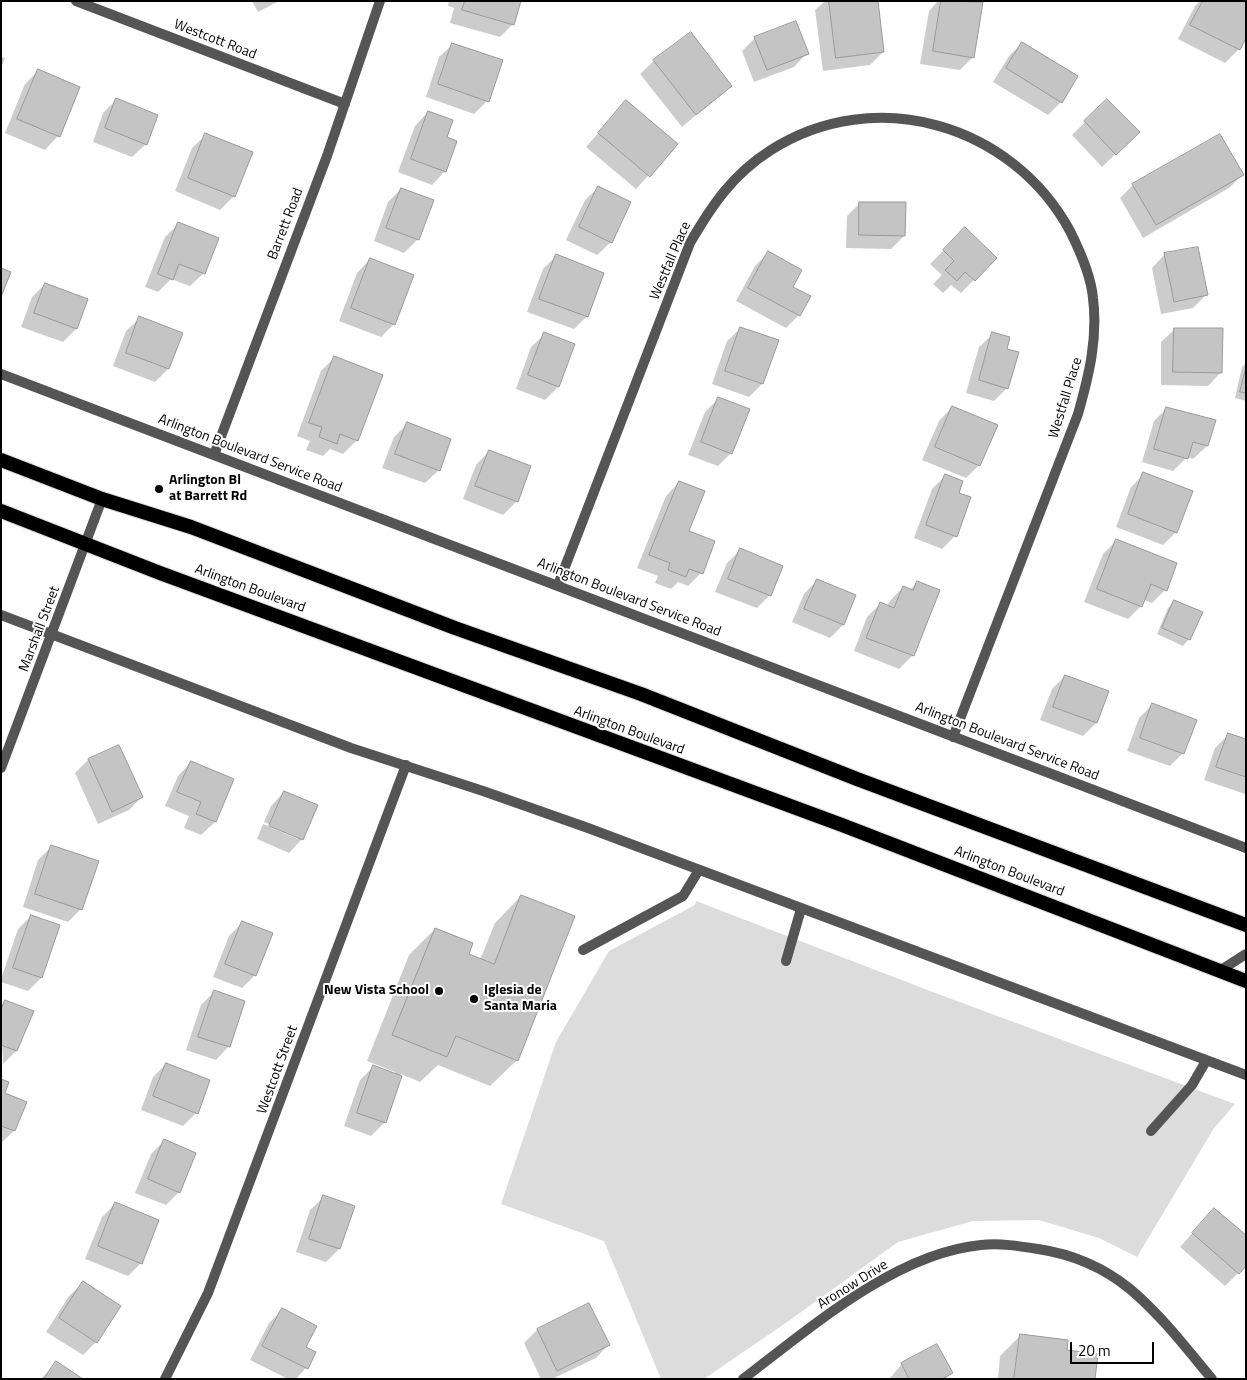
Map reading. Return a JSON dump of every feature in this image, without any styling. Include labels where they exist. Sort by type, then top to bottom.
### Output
[{"type":"highway","points":[[1,460],[102,499],[191,527],[455,628],[641,694],[857,779],[1246,925]]},
{"type":"highway","name":"Arlington Boulevard","points":[[1,511],[160,573],[842,825],[1246,981]]},
{"type":"street","name":"Westcott Road","points":[[76,1],[345,104]]},
{"type":"street","name":"Barrett Road","points":[[214,455],[345,104],[380,1]]},
{"type":"street","name":"Westfall Place","points":[[558,586],[690,243],[711,206],[736,177],[778,146],[808,132],[845,121],[869,118],[913,119],[955,130],[990,146],[1021,168],[1039,185],[1061,216],[1078,247],[1089,279],[1093,297],[1095,330],[1092,364],[1078,414],[953,737]]},
{"type":"street","name":"Arlington Boulevard Service Road","points":[[1,374],[1246,848]]},
{"type":"street","name":"Marshall Street","points":[[1,768],[102,499]]},
{"type":"street","points":[[1,616],[351,748],[483,790],[1246,1075]]},
{"type":"street","name":"Westcott Street","points":[[165,1379],[212,1284],[406,765]]},
{"type":"street","points":[[583,950],[684,896],[699,870]]},
{"type":"street","points":[[786,961],[801,908]]},
{"type":"street","points":[[1221,970],[1246,954]]},
{"type":"street","points":[[1151,1131],[1192,1085],[1206,1061]]},
{"type":"street","name":"Aronow Drive","points":[[743,1379],[807,1330],[880,1280],[925,1259],[981,1245],[1014,1245],[1050,1251],[1082,1260],[1106,1272],[1130,1289],[1162,1319],[1212,1379]]},
{"type":"shaded area","points":[[696,901],[938,994],[1235,1104],[1214,1128],[1137,1257],[1099,1238],[1039,1220],[973,1221],[898,1242],[704,1379],[661,1379],[604,1241],[501,1204],[556,1042],[609,951],[695,905]]},
{"type":"building","points":[[465,1],[521,1],[514,25],[462,10]]},
{"type":"building","points":[[829,1],[878,1],[884,52],[836,58]]},
{"type":"building","points":[[941,1],[983,2],[974,58],[933,51]]},
{"type":"building","points":[[1203,1],[1246,1],[1246,38],[1240,50],[1190,25]]},
{"type":"building","points":[[796,21],[809,54],[767,70],[754,37]]},
{"type":"building","points":[[691,32],[732,86],[696,115],[653,60]]},
{"type":"building","points":[[1022,42],[1078,76],[1062,103],[1006,68]]},
{"type":"building","points":[[452,43],[503,60],[489,102],[438,84]]},
{"type":"building","points":[[38,69],[80,87],[60,137],[17,119]]},
{"type":"building","points":[[116,98],[158,115],[147,145],[105,128]]},
{"type":"building","points":[[1107,99],[1140,132],[1116,155],[1084,121]]},
{"type":"building","points":[[626,100],[678,144],[650,177],[598,133]]},
{"type":"building","points":[[428,111],[453,120],[447,137],[457,141],[446,172],[411,159]]},
{"type":"building","points":[[205,133],[253,152],[235,197],[188,178]]},
{"type":"building","points":[[1220,134],[1244,175],[1156,225],[1132,184]]},
{"type":"building","points":[[598,186],[631,202],[612,243],[579,227]]},
{"type":"building","points":[[401,188],[434,200],[419,240],[386,228]]},
{"type":"building","points":[[859,202],[906,202],[905,236],[859,235]]},
{"type":"building","points":[[178,222],[219,238],[205,274],[179,264],[173,280],[158,274]]},
{"type":"building","points":[[965,227],[997,258],[975,281],[965,272],[957,281],[945,270],[954,261],[943,250]]},
{"type":"building","points":[[1198,247],[1208,295],[1174,302],[1164,253]]},
{"type":"building","points":[[768,251],[802,270],[793,287],[811,296],[800,316],[748,288]]},
{"type":"building","points":[[556,254],[604,273],[588,317],[539,299]]},
{"type":"building","points":[[370,258],[414,275],[395,325],[351,308]]},
{"type":"building","points":[[1,268],[11,272],[1,297]]},
{"type":"building","points":[[45,283],[88,299],[77,329],[34,313]]},
{"type":"building","points":[[139,316],[183,333],[169,369],[126,353]]},
{"type":"building","points":[[740,327],[779,340],[763,384],[725,371]]},
{"type":"building","points":[[1174,328],[1223,328],[1222,373],[1173,372]]},
{"type":"building","points":[[544,332],[575,344],[559,387],[528,375]]},
{"type":"building","points":[[992,332],[1010,337],[1007,349],[1019,352],[1008,389],[979,380]]},
{"type":"building","points":[[334,356],[383,375],[358,441],[340,434],[337,444],[319,437],[322,427],[309,423]]},
{"type":"building","points":[[1246,368],[1246,393],[1240,392]]},
{"type":"building","points":[[718,397],[750,409],[732,454],[701,442]]},
{"type":"building","points":[[952,406],[998,425],[980,466],[935,447]]},
{"type":"building","points":[[1166,407],[1216,420],[1208,446],[1193,442],[1188,459],[1154,449]]},
{"type":"building","points":[[407,422],[451,439],[440,471],[395,454]]},
{"type":"building","points":[[489,450],[531,466],[518,502],[475,486]]},
{"type":"building","points":[[1143,472],[1193,491],[1177,533],[1128,514]]},
{"type":"building","points":[[945,474],[963,481],[959,493],[971,497],[957,537],[926,525]]},
{"type":"building","points":[[679,481],[705,491],[689,531],[715,541],[703,574],[689,569],[686,577],[668,570],[670,563],[649,555]]},
{"type":"building","points":[[1116,539],[1177,563],[1167,591],[1151,584],[1142,607],[1097,589]]},
{"type":"building","points":[[740,548],[783,566],[771,596],[728,579]]},
{"type":"building","points":[[817,579],[856,595],[844,625],[804,609]]},
{"type":"building","points":[[917,581],[940,590],[914,656],[866,638],[880,602],[894,608],[903,586],[913,590]]},
{"type":"building","points":[[1174,600],[1203,612],[1190,640],[1162,628]]},
{"type":"building","points":[[1065,675],[1109,691],[1097,723],[1053,707]]},
{"type":"building","points":[[1152,703],[1197,720],[1184,754],[1140,738]]},
{"type":"building","points":[[1228,733],[1246,739],[1246,777],[1216,767]]},
{"type":"building","points":[[119,745],[143,797],[112,812],[88,759]]},
{"type":"building","points":[[191,761],[234,779],[216,822],[196,814],[201,802],[177,792]]},
{"type":"building","points":[[284,791],[318,805],[303,840],[269,826]]},
{"type":"building","points":[[51,845],[99,861],[82,910],[35,894]]},
{"type":"building","name":"Iglesia de Santa Maria","points":[[521,895],[575,916],[518,1061],[456,1036],[447,1057],[392,1035],[435,928],[473,943],[469,954],[494,964]]},
{"type":"building","points":[[31,915],[60,925],[42,978],[13,968]]},
{"type":"building","points":[[242,921],[273,933],[256,976],[225,964]]},
{"type":"building","points":[[214,990],[245,1001],[230,1047],[198,1037]]},
{"type":"building","points":[[5,1000],[34,1011],[17,1051],[1,1045],[1,1010]]},
{"type":"building","points":[[166,1063],[210,1080],[198,1114],[153,1096]]},
{"type":"building","points":[[373,1065],[402,1076],[386,1123],[357,1113]]},
{"type":"building","points":[[1,1079],[9,1082],[5,1093],[27,1102],[15,1131],[1,1126]]},
{"type":"building","points":[[164,1139],[196,1153],[180,1193],[148,1179]]},
{"type":"building","points":[[323,1195],[355,1206],[340,1249],[309,1239]]},
{"type":"building","points":[[115,1202],[159,1220],[142,1264],[98,1246]]},
{"type":"building","points":[[1214,1208],[1246,1235],[1246,1266],[1239,1274],[1192,1233]]},
{"type":"building","points":[[83,1281],[121,1306],[97,1343],[59,1318]]},
{"type":"building","points":[[589,1303],[610,1345],[557,1371],[537,1329]]},
{"type":"building","points":[[282,1308],[317,1326],[306,1347],[316,1352],[308,1369],[262,1346]]},
{"type":"building","points":[[1020,1334],[1068,1340],[1067,1350],[1098,1354],[1095,1379],[1014,1379]]},
{"type":"building","points":[[937,1344],[953,1373],[942,1379],[909,1379],[901,1363]]},
{"type":"building","points":[[56,1361],[83,1379],[44,1379]]},
{"type":"place","name":"Arlington Bl at Barrett Rd","points":[[159,489]]},
{"type":"place","name":"New Vista School","points":[[439,991]]},
{"type":"place","name":"Iglesia de Santa Maria","points":[[474,999]]}]
